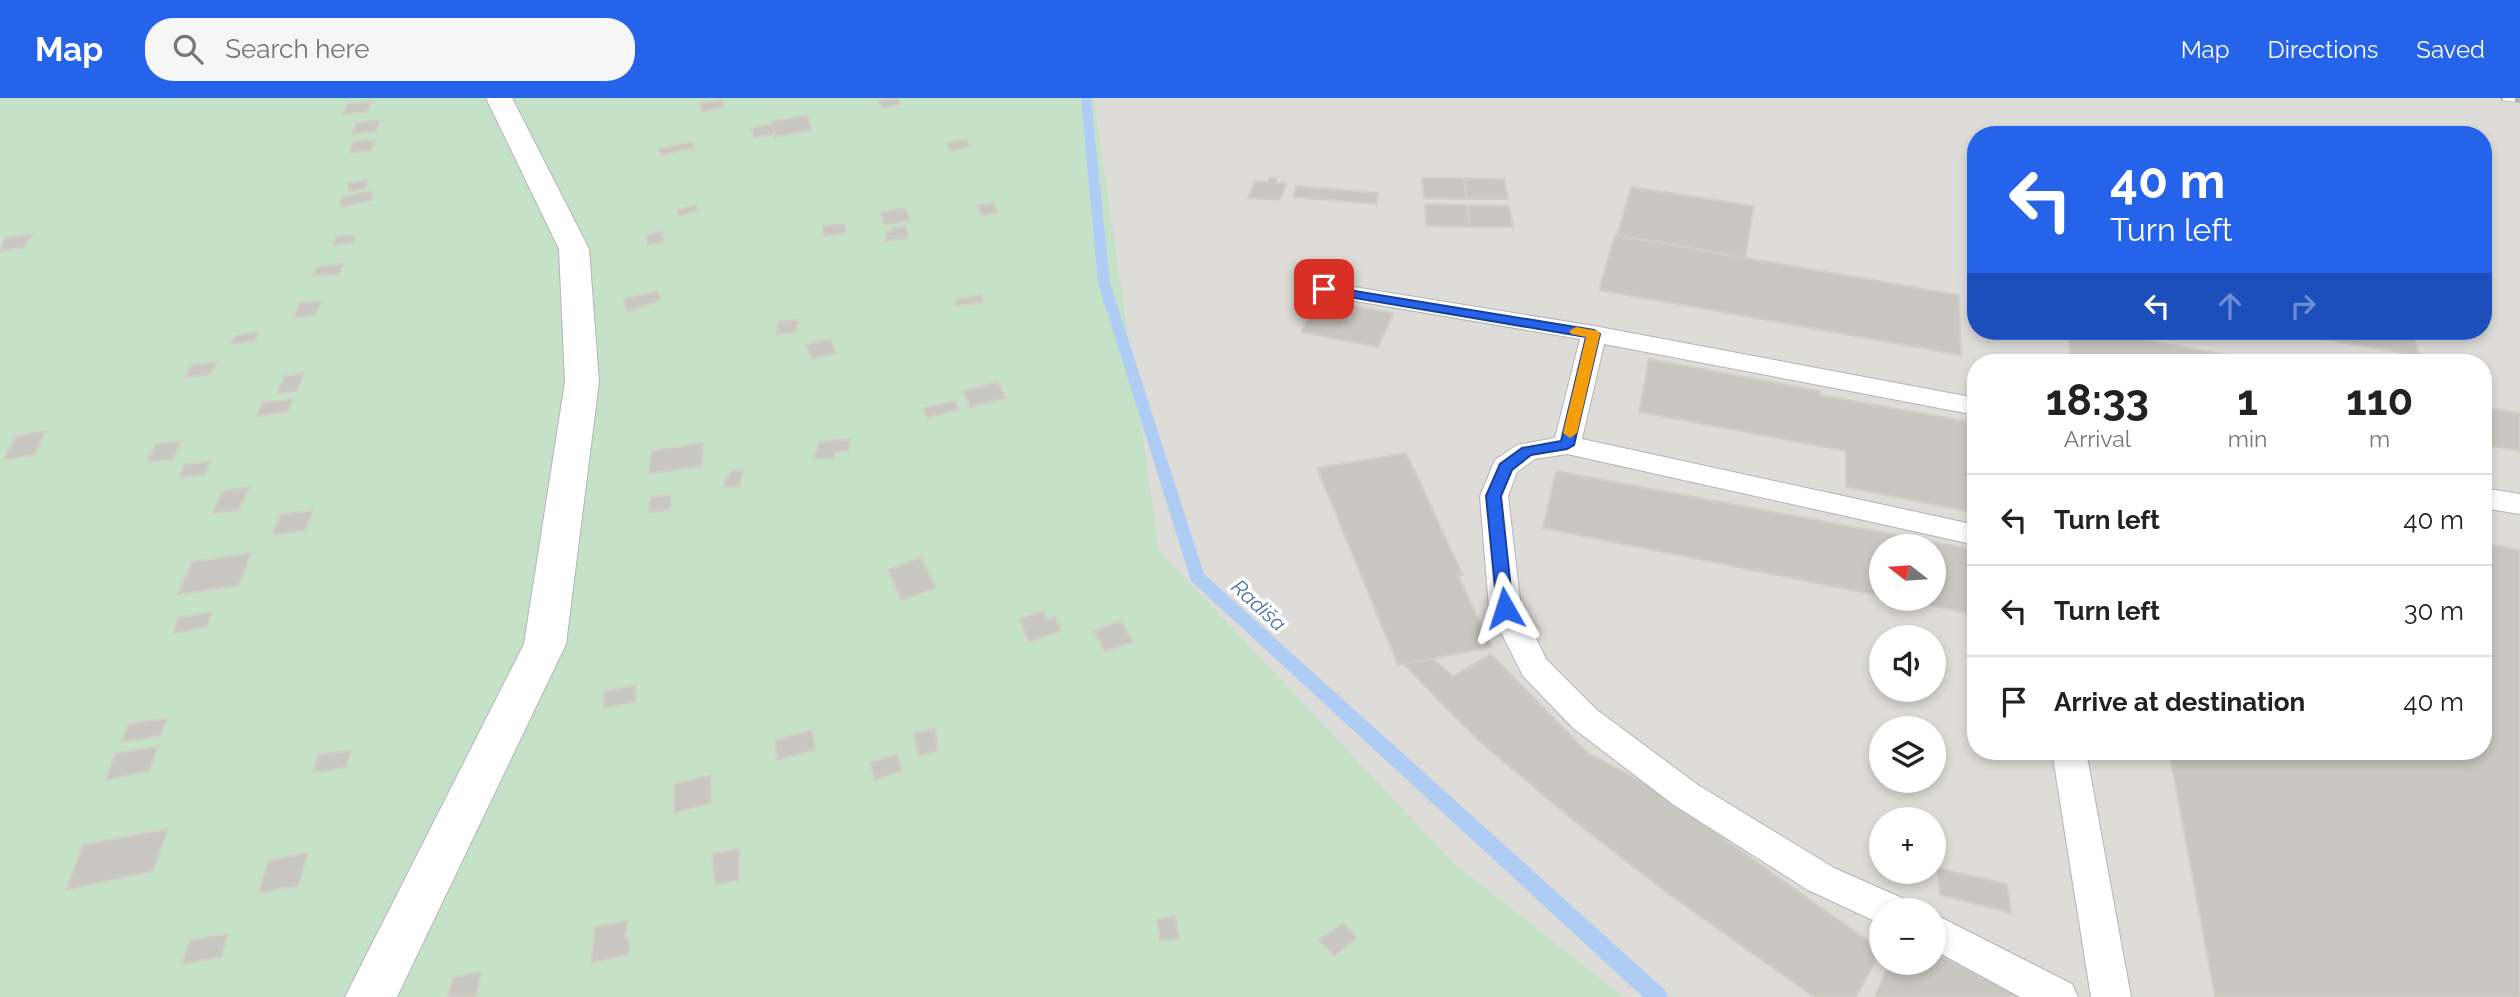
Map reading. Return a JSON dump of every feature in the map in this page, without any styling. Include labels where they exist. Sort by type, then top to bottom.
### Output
[{"type":"street","points":[[371,997],[545,643],[582,383],[574,249],[499,98]]},
{"type":"lane","points":[[1324,289],[1594,334],[1967,405]]},
{"type":"lane","points":[[1567,445],[1594,334]]},
{"type":"lane","points":[[1869,901],[1821,878],[1686,795],[1585,719],[1534,667],[1505,608],[1494,496],[1505,467],[1527,451],[1567,445],[1967,534]]},
{"type":"lane","points":[[2492,499],[2520,504]]},
{"type":"lane","points":[[2070,760],[2110,997]]},
{"type":"lane","points":[[1946,937],[2059,997]]},
{"type":"shaded area","points":[[1094,98],[2520,98],[2520,997],[1624,997],[1453,862],[1158,550]]},
{"type":"green space","points":[[0,98],[1094,98],[1159,550],[1453,862],[1624,997],[0,997]]},
{"type":"building","points":[[897,98],[901,104],[883,108],[878,101]]},
{"type":"building","points":[[721,100],[724,107],[703,112],[699,104]]},
{"type":"building","points":[[372,102],[367,112],[343,114],[348,104]]},
{"type":"building","points":[[807,115],[812,130],[775,137],[771,122]]},
{"type":"building","points":[[380,120],[376,131],[352,134],[356,123]]},
{"type":"building","points":[[771,124],[775,134],[754,138],[751,128]]},
{"type":"building","points":[[375,139],[372,150],[350,152],[353,142]]},
{"type":"building","points":[[966,139],[970,147],[951,151],[947,143]]},
{"type":"building","points":[[691,142],[694,148],[661,155],[658,149]]},
{"type":"building","points":[[1269,178],[1277,178],[1276,183],[1286,183],[1280,200],[1248,198],[1255,181],[1268,182]]},
{"type":"building","points":[[1422,178],[1464,178],[1467,199],[1424,198]]},
{"type":"building","points":[[1464,178],[1504,179],[1508,199],[1467,199]]},
{"type":"building","points":[[367,180],[366,189],[348,192],[348,183]]},
{"type":"building","points":[[1297,186],[1378,193],[1376,204],[1293,197]]},
{"type":"building","points":[[1631,187],[1754,206],[1745,258],[1617,236]]},
{"type":"building","points":[[372,191],[373,200],[341,207],[341,197]]},
{"type":"building","points":[[994,203],[998,213],[982,216],[978,205]]},
{"type":"building","points":[[1425,204],[1467,205],[1470,227],[1426,226]]},
{"type":"building","points":[[696,205],[698,211],[678,216],[677,210]]},
{"type":"building","points":[[1467,205],[1509,206],[1513,227],[1470,227]]},
{"type":"building","points":[[905,208],[910,220],[884,225],[880,212]]},
{"type":"building","points":[[845,224],[846,233],[824,236],[823,226]]},
{"type":"building","points":[[906,226],[908,238],[886,241],[886,232],[892,231],[892,228]]},
{"type":"building","points":[[662,232],[663,242],[648,245],[647,235]]},
{"type":"building","points":[[33,234],[24,247],[0,251],[5,238]]},
{"type":"building","points":[[1615,235],[1959,295],[1961,355],[1599,290]]},
{"type":"building","points":[[356,236],[354,242],[333,245],[335,237]]},
{"type":"building","points":[[343,264],[339,274],[312,277],[317,267]]},
{"type":"building","points":[[657,291],[661,300],[627,312],[624,299]]},
{"type":"building","points":[[981,295],[983,302],[957,306],[955,299]]},
{"type":"building","points":[[1318,299],[1393,313],[1378,347],[1301,332]]},
{"type":"building","points":[[322,301],[315,315],[293,318],[300,303]]},
{"type":"building","points":[[798,320],[796,332],[777,334],[778,322]]},
{"type":"building","points":[[259,332],[255,341],[231,344],[235,336]]},
{"type":"building","points":[[830,339],[836,353],[812,359],[806,345]]},
{"type":"building","points":[[2069,340],[2145,340],[2222,354],[2070,354]]},
{"type":"building","points":[[2328,340],[2414,340],[2419,354]]},
{"type":"building","points":[[1649,359],[1820,391],[1820,395],[1967,421],[1967,511],[1846,487],[1846,451],[1639,412]]},
{"type":"building","points":[[217,362],[211,374],[185,378],[191,365]]},
{"type":"building","points":[[304,373],[297,391],[277,393],[285,376]]},
{"type":"building","points":[[998,382],[1006,398],[970,407],[963,391]]},
{"type":"building","points":[[293,399],[287,412],[257,416],[262,403]]},
{"type":"building","points":[[955,401],[959,409],[927,418],[923,408]]},
{"type":"building","points":[[2492,408],[2520,413],[2520,451],[2492,446]]},
{"type":"building","points":[[46,431],[34,455],[3,460],[16,436]]},
{"type":"building","points":[[850,439],[849,451],[835,452],[834,458],[814,459],[819,442]]},
{"type":"building","points":[[182,441],[173,459],[147,462],[156,444]]},
{"type":"building","points":[[703,443],[702,466],[649,474],[651,451]]},
{"type":"building","points":[[1406,453],[1463,575],[1458,576],[1492,647],[1398,665],[1317,468]]},
{"type":"building","points":[[211,461],[205,474],[179,478],[184,465]]},
{"type":"building","points":[[743,470],[740,486],[724,487],[726,477],[730,477],[731,471]]},
{"type":"building","points":[[1556,471],[1891,534],[1869,534],[1869,594],[1543,528]]},
{"type":"building","points":[[249,487],[239,510],[212,513],[223,491]]},
{"type":"building","points":[[671,495],[670,510],[648,512],[651,497]]},
{"type":"building","points":[[313,510],[305,531],[272,535],[280,515]]},
{"type":"building","points":[[1946,544],[1967,548],[1967,613],[1946,609]]},
{"type":"building","points":[[2492,545],[2520,550],[2520,997],[2215,997],[2171,760],[2492,760]]},
{"type":"building","points":[[251,553],[239,585],[177,595],[192,562]]},
{"type":"building","points":[[921,557],[936,588],[901,600],[888,570]]},
{"type":"building","points":[[1043,611],[1047,619],[1055,617],[1061,631],[1029,642],[1019,619]]},
{"type":"building","points":[[212,612],[207,627],[173,633],[178,618]]},
{"type":"building","points":[[1121,621],[1133,642],[1105,651],[1093,631]]},
{"type":"building","points":[[1491,654],[1588,753],[1647,784],[1869,941],[1869,973],[1856,997],[1814,997],[1670,895],[1574,821],[1478,740],[1403,664],[1433,659],[1453,676]]},
{"type":"building","points":[[636,685],[635,702],[604,708],[604,692]]},
{"type":"building","points":[[168,718],[160,736],[121,742],[129,724]]},
{"type":"building","points":[[935,729],[938,751],[918,756],[914,733]]},
{"type":"building","points":[[812,730],[815,750],[777,760],[775,740]]},
{"type":"building","points":[[158,746],[149,771],[106,780],[115,754]]},
{"type":"building","points":[[351,750],[346,767],[313,773],[318,755]]},
{"type":"building","points":[[897,754],[902,771],[875,780],[870,763]]},
{"type":"building","points":[[711,775],[711,803],[674,813],[674,784]]},
{"type":"building","points":[[168,829],[153,871],[66,890],[83,845]]},
{"type":"building","points":[[739,849],[739,880],[715,885],[712,854]]},
{"type":"building","points":[[308,853],[298,886],[258,893],[269,860]]},
{"type":"building","points":[[1946,870],[2007,884],[2011,913],[1940,895],[1939,884],[1946,884]]},
{"type":"building","points":[[1175,916],[1179,938],[1160,941],[1157,919]]},
{"type":"building","points":[[628,920],[625,938],[629,938],[629,954],[591,963],[595,927]]},
{"type":"building","points":[[1343,923],[1357,938],[1334,956],[1319,940]]},
{"type":"building","points":[[228,934],[221,957],[182,964],[190,940]]},
{"type":"building","points":[[1946,958],[2022,997],[1875,997],[1884,975],[1946,975]]},
{"type":"building","points":[[481,972],[476,997],[448,997],[453,977]]},
{"type":"waterway","name":"Radiša","points":[[1086,98],[1104,283],[1197,577],[1658,997]]},
{"type":"railway","points":[[2503,98],[2520,100]]},
{"type":"slow traffic","points":[[1570,433],[1594,334],[1576,331]]},
{"type":"route","points":[[1324,289],[1594,334],[1567,445],[1527,451],[1505,467],[1494,496],[1505,608]]}]
